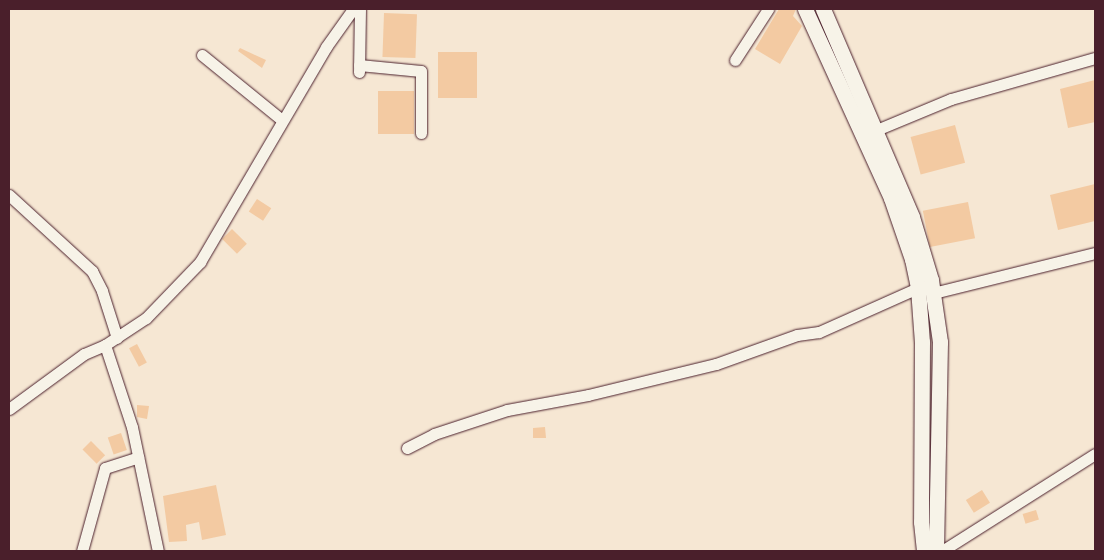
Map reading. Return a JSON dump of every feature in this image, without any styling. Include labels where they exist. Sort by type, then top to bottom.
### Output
[{"type":"main road","points":[[805,9],[891,198],[912,259],[918,288],[923,420],[921,522],[924,551]]},
{"type":"main road","points":[[823,9],[912,217],[933,293],[940,342],[936,551]]},
{"type":"street","points":[[9,409],[84,354],[105,346],[146,318],[200,262],[282,120],[353,9]]},
{"type":"street","points":[[360,9],[359,69],[421,71],[421,133]]},
{"type":"street","points":[[735,60],[768,9]]},
{"type":"street","points":[[202,55],[282,120]]},
{"type":"street","points":[[874,131],[951,99],[1095,58]]},
{"type":"street","points":[[9,195],[92,271],[102,291],[117,338]]},
{"type":"street","points":[[933,293],[1095,253]]},
{"type":"street","points":[[407,448],[434,434],[507,410],[588,395],[716,364],[797,335],[819,332],[918,288]]},
{"type":"street","points":[[105,346],[138,456],[158,551]]},
{"type":"street","points":[[942,551],[1095,454]]},
{"type":"street","points":[[82,551],[105,468],[138,456]]},
{"type":"building","points":[[779,9],[796,9],[793,16],[802,26],[780,64],[755,49]]},
{"type":"building","points":[[384,13],[417,14],[415,58],[382,57]]},
{"type":"building","points":[[240,48],[266,60],[262,68],[238,51]]},
{"type":"building","points":[[438,52],[477,52],[477,98],[438,98]]},
{"type":"building","points":[[1095,80],[1095,122],[1068,128],[1060,89]]},
{"type":"building","points":[[378,91],[414,91],[414,134],[378,134]]},
{"type":"building","points":[[955,125],[965,163],[921,175],[911,137]]},
{"type":"building","points":[[1095,184],[1095,221],[1058,230],[1050,195]]},
{"type":"building","points":[[257,199],[271,208],[263,221],[249,212]]},
{"type":"building","points":[[968,202],[975,238],[930,247],[923,211]]},
{"type":"building","points":[[232,229],[247,244],[237,254],[222,239]]},
{"type":"building","points":[[137,344],[147,363],[139,367],[129,348]]},
{"type":"building","points":[[137,405],[149,406],[147,419],[137,417]]},
{"type":"building","points":[[545,427],[546,438],[533,438],[533,428]]},
{"type":"building","points":[[121,433],[127,450],[114,455],[108,438]]},
{"type":"building","points":[[91,441],[105,455],[97,464],[83,449]]},
{"type":"building","points":[[216,485],[226,535],[202,540],[199,522],[186,525],[187,541],[169,542],[163,496]]},
{"type":"building","points":[[982,490],[990,503],[974,513],[966,500]]},
{"type":"building","points":[[1036,510],[1039,520],[1026,524],[1023,514]]}]
